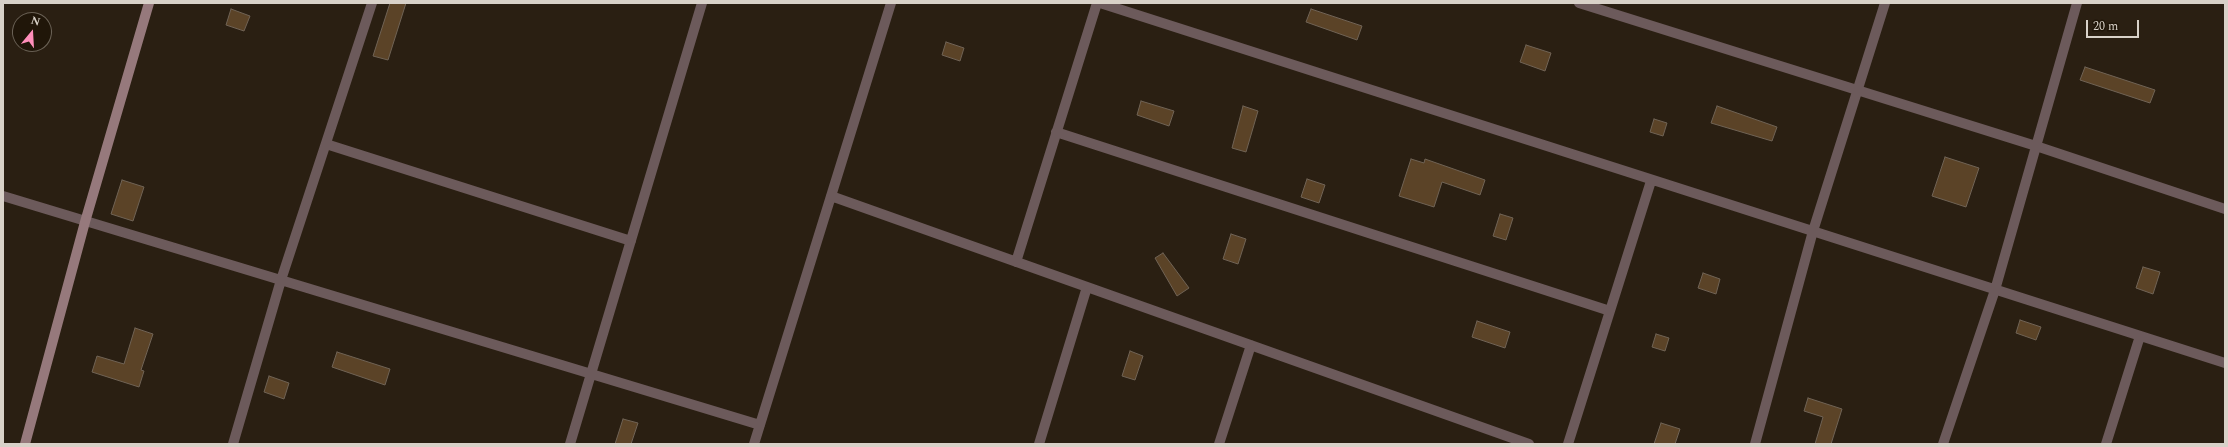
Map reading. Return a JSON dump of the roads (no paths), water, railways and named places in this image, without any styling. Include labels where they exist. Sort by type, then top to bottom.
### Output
[{"type":"main road","points":[[25,444],[86,221],[149,3]]},
{"type":"street","points":[[233,444],[281,280],[372,3]]},
{"type":"street","points":[[570,444],[702,3]]},
{"type":"street","points":[[754,444],[891,3]]},
{"type":"street","points":[[1016,262],[1097,3]]},
{"type":"street","points":[[1100,3],[1651,181],[1813,231],[2225,363]]},
{"type":"street","points":[[1579,3],[1858,92],[2036,146],[2225,209]]},
{"type":"street","points":[[1755,444],[1813,231],[1885,3]]},
{"type":"street","points":[[1943,444],[1995,290],[2077,3]]},
{"type":"street","points":[[1056,132],[1610,311]]},
{"type":"street","points":[[326,144],[631,241]]},
{"type":"street","points":[[1568,444],[1651,181]]},
{"type":"street","points":[[3,196],[760,425]]},
{"type":"street","points":[[830,196],[1529,444]]},
{"type":"street","points":[[1039,444],[1087,287]]},
{"type":"street","points":[[2106,444],[2140,336]]},
{"type":"street","points":[[1220,444],[1251,345]]}]
